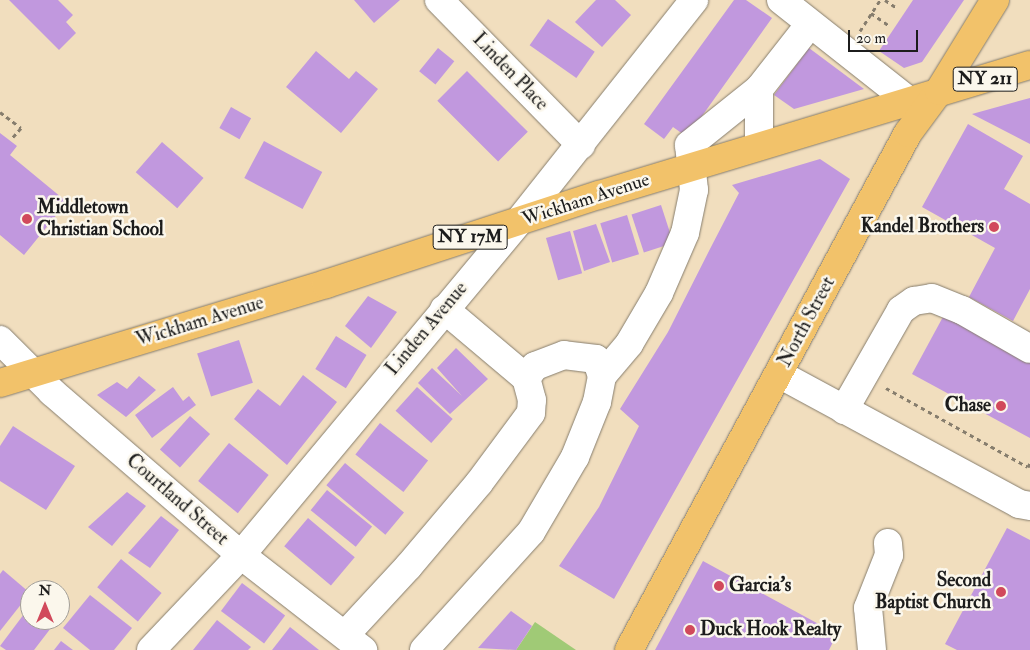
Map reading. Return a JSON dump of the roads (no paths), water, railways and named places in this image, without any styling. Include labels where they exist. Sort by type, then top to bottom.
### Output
[{"type":"main road","name":"North Street","points":[[629,650],[908,133],[939,91],[995,0]]},
{"type":"main road","name":"Wickham Avenue","points":[[0,382],[694,166],[1030,65]]},
{"type":"street","name":"Linden Place","points":[[439,0],[581,145]]},
{"type":"street","name":"Linden Avenue","points":[[151,650],[241,555],[519,221],[694,0]]},
{"type":"street","points":[[780,0],[909,101]]},
{"type":"street","points":[[424,650],[530,532],[574,457],[597,402],[602,376],[629,344],[673,263],[685,233],[694,190],[694,166],[689,145],[759,89],[810,24]]},
{"type":"street","points":[[759,89],[759,146]]},
{"type":"street","points":[[844,410],[901,310],[914,301],[932,298],[962,310],[1030,349]]},
{"type":"street","points":[[354,642],[408,567],[480,482],[531,413],[532,400],[526,378],[444,309]]},
{"type":"street","name":"Courtland Street","points":[[0,340],[33,372],[241,555],[354,642]]},
{"type":"street","points":[[526,378],[535,366],[564,355],[596,358],[602,376]]},
{"type":"street","points":[[779,374],[1019,504],[1030,506]]},
{"type":"street","points":[[872,650],[868,608],[889,555],[888,543]]},
{"type":"place","name":"Middletown Christian School","points":[[27,219]]},
{"type":"place","name":"Kandel Brothers","points":[[994,227]]},
{"type":"place","name":"Chase","points":[[1001,406]]},
{"type":"place","name":"Garcia's","points":[[719,586]]},
{"type":"place","name":"Second Baptist Church","points":[[1001,592]]},
{"type":"place","name":"Duck Hook Realty","points":[[690,630]]}]
